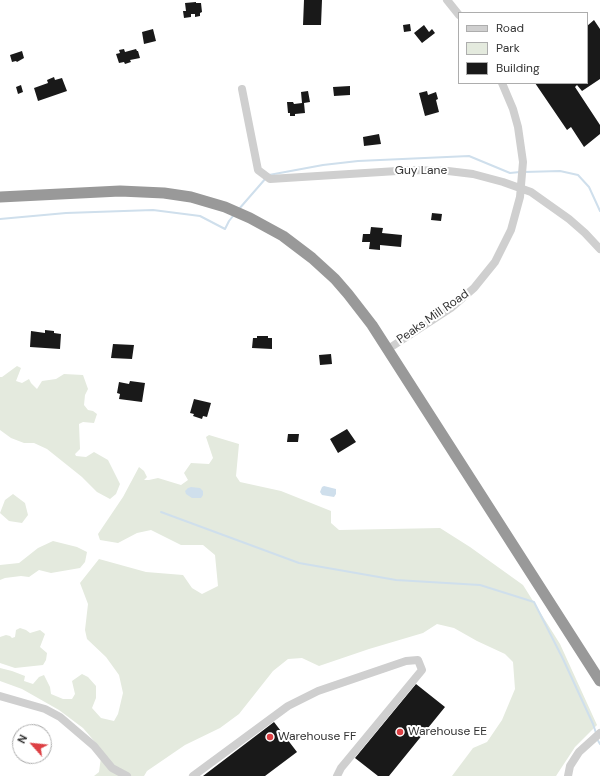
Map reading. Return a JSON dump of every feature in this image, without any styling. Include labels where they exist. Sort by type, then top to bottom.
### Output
[{"type":"highway","points":[[0,197],[97,191],[164,193],[196,198],[227,208],[273,230],[305,252],[323,267],[355,302],[388,349],[600,681]]},
{"type":"street","points":[[448,0],[458,14]]},
{"type":"street","name":"Peaks Mill Road","points":[[388,349],[451,308],[485,276],[504,247],[517,213],[522,188],[523,162],[521,141],[513,109],[502,84]]},
{"type":"street","name":"Guy Lane","points":[[242,89],[258,170],[270,179],[413,170],[448,171],[473,174],[522,188],[540,198],[585,233],[600,249]]},
{"type":"street","points":[[193,776],[288,706],[318,691],[406,660],[418,660],[422,670],[341,768],[337,776]]},
{"type":"street","points":[[0,696],[45,709],[60,718],[94,746],[112,768],[127,776]]},
{"type":"street","points":[[568,776],[570,766],[579,752],[600,734]]},
{"type":"green space","points":[[17,366],[21,368],[16,381],[22,383],[29,379],[37,389],[42,381],[56,379],[64,374],[83,375],[88,389],[85,395],[84,405],[88,410],[97,414],[94,423],[83,422],[79,424],[80,449],[75,454],[76,456],[86,457],[94,452],[108,460],[120,484],[116,494],[110,499],[97,492],[82,477],[47,449],[34,443],[24,443],[11,438],[0,430],[0,377]]},
{"type":"green space","points":[[209,435],[239,444],[236,476],[240,482],[281,491],[331,511],[331,523],[339,530],[440,528],[470,547],[523,585],[560,644],[597,725],[575,747],[556,776],[452,776],[473,748],[487,742],[502,720],[515,689],[513,662],[505,654],[454,628],[437,624],[423,633],[319,666],[302,658],[288,659],[273,671],[239,714],[220,728],[185,745],[147,771],[144,776],[94,776],[99,772],[102,750],[83,728],[59,710],[22,689],[0,681],[0,668],[25,676],[24,681],[33,684],[39,677],[44,675],[50,687],[51,694],[63,699],[72,699],[75,694],[72,681],[82,674],[88,677],[96,686],[96,698],[92,708],[101,718],[114,721],[118,714],[123,693],[119,675],[106,657],[87,639],[85,630],[88,604],[80,583],[99,559],[146,572],[183,575],[192,588],[202,594],[218,586],[215,555],[203,545],[181,545],[151,530],[137,533],[118,543],[100,540],[98,534],[123,497],[139,467],[144,471],[147,477],[144,480],[158,478],[181,485],[188,480],[184,473],[191,463],[209,464],[213,458],[206,437]]},
{"type":"green space","points":[[13,494],[25,503],[28,515],[22,523],[9,521],[0,513],[5,500]]},
{"type":"green space","points":[[53,541],[77,547],[87,552],[85,562],[80,568],[51,573],[39,570],[29,577],[21,576],[0,580],[0,565],[19,563],[38,548]]},
{"type":"green space","points":[[20,628],[30,633],[40,630],[45,634],[40,647],[47,653],[46,660],[43,665],[15,668],[0,663],[0,637],[6,635],[12,638],[15,637],[16,630]]},
{"type":"water","points":[[324,486],[336,489],[336,494],[334,497],[322,495],[320,492]]},
{"type":"water","points":[[191,487],[200,488],[203,491],[201,498],[192,498],[186,494],[185,491]]},
{"type":"building","points":[[304,0],[322,0],[321,25],[303,25]]},
{"type":"building","points":[[185,3],[201,3],[202,12],[200,13],[200,16],[195,17],[195,14],[191,14],[191,17],[184,18],[183,11],[186,11]]},
{"type":"building","points":[[594,20],[600,29],[600,79],[582,91],[577,85],[575,87],[600,125],[600,134],[584,147],[571,127],[567,130],[536,84],[588,84],[588,25]]},
{"type":"building","points":[[410,24],[411,31],[404,32],[403,25]]},
{"type":"building","points":[[424,25],[429,32],[432,29],[435,33],[422,43],[414,33]]},
{"type":"building","points":[[153,29],[156,41],[144,44],[142,32]]},
{"type":"building","points":[[124,49],[125,52],[136,49],[140,58],[130,60],[131,62],[125,64],[124,62],[119,63],[116,54],[120,53],[119,50]]},
{"type":"building","points":[[22,51],[24,58],[17,62],[12,62],[10,55]]},
{"type":"building","points":[[54,77],[55,80],[62,78],[67,91],[38,101],[34,88],[48,83],[47,80]]},
{"type":"building","points":[[21,85],[23,92],[18,94],[16,87]]},
{"type":"building","points":[[350,86],[350,95],[334,96],[333,87]]},
{"type":"building","points":[[308,91],[310,102],[304,103],[305,113],[290,116],[290,113],[288,113],[287,102],[293,102],[294,104],[302,103],[301,92]]},
{"type":"building","points":[[427,91],[428,95],[436,92],[439,112],[425,116],[419,93]]},
{"type":"building","points":[[379,134],[381,144],[364,146],[363,137]]},
{"type":"building","points":[[432,213],[442,214],[441,221],[431,220]]},
{"type":"building","points":[[371,227],[383,228],[382,233],[402,235],[401,247],[380,245],[380,250],[369,249],[370,242],[362,242],[363,234],[370,234]]},
{"type":"building","points":[[45,330],[54,331],[54,333],[61,334],[60,349],[30,347],[31,331],[45,333]]},
{"type":"building","points":[[257,336],[268,336],[268,338],[272,338],[272,349],[252,348],[253,338],[257,338]]},
{"type":"building","points":[[113,344],[134,345],[132,359],[111,358]]},
{"type":"building","points":[[331,354],[332,364],[320,365],[319,355]]},
{"type":"building","points":[[130,381],[145,383],[142,402],[119,399],[120,394],[117,393],[119,382],[129,384]]},
{"type":"building","points":[[194,399],[211,403],[207,417],[203,416],[202,419],[193,416],[194,414],[190,413]]},
{"type":"building","points":[[347,429],[356,442],[338,453],[330,439]]},
{"type":"building","points":[[288,434],[299,434],[298,442],[287,442]]},
{"type":"building","name":"Warehouse EE","points":[[416,684],[445,707],[389,776],[378,776],[355,758]]},
{"type":"building","name":"Warehouse FF","points":[[274,722],[297,752],[265,776],[203,776]]},
{"type":"waterway","points":[[269,175],[323,165],[358,161],[469,156],[510,173],[520,172]]},
{"type":"waterway","points":[[524,172],[560,171],[578,175],[589,187],[600,211]]},
{"type":"waterway","points":[[239,209],[266,178]]},
{"type":"waterway","points":[[0,219],[66,213],[153,210],[200,216],[225,229],[233,216]]},
{"type":"waterway","points":[[161,512],[299,563],[396,580],[480,585],[534,602],[563,659],[596,733]]},
{"type":"waterway","points":[[597,739],[600,744]]},
{"type":"place","name":"Warehouse EE","points":[[400,732]]},
{"type":"place","name":"Warehouse FF","points":[[270,737]]}]
